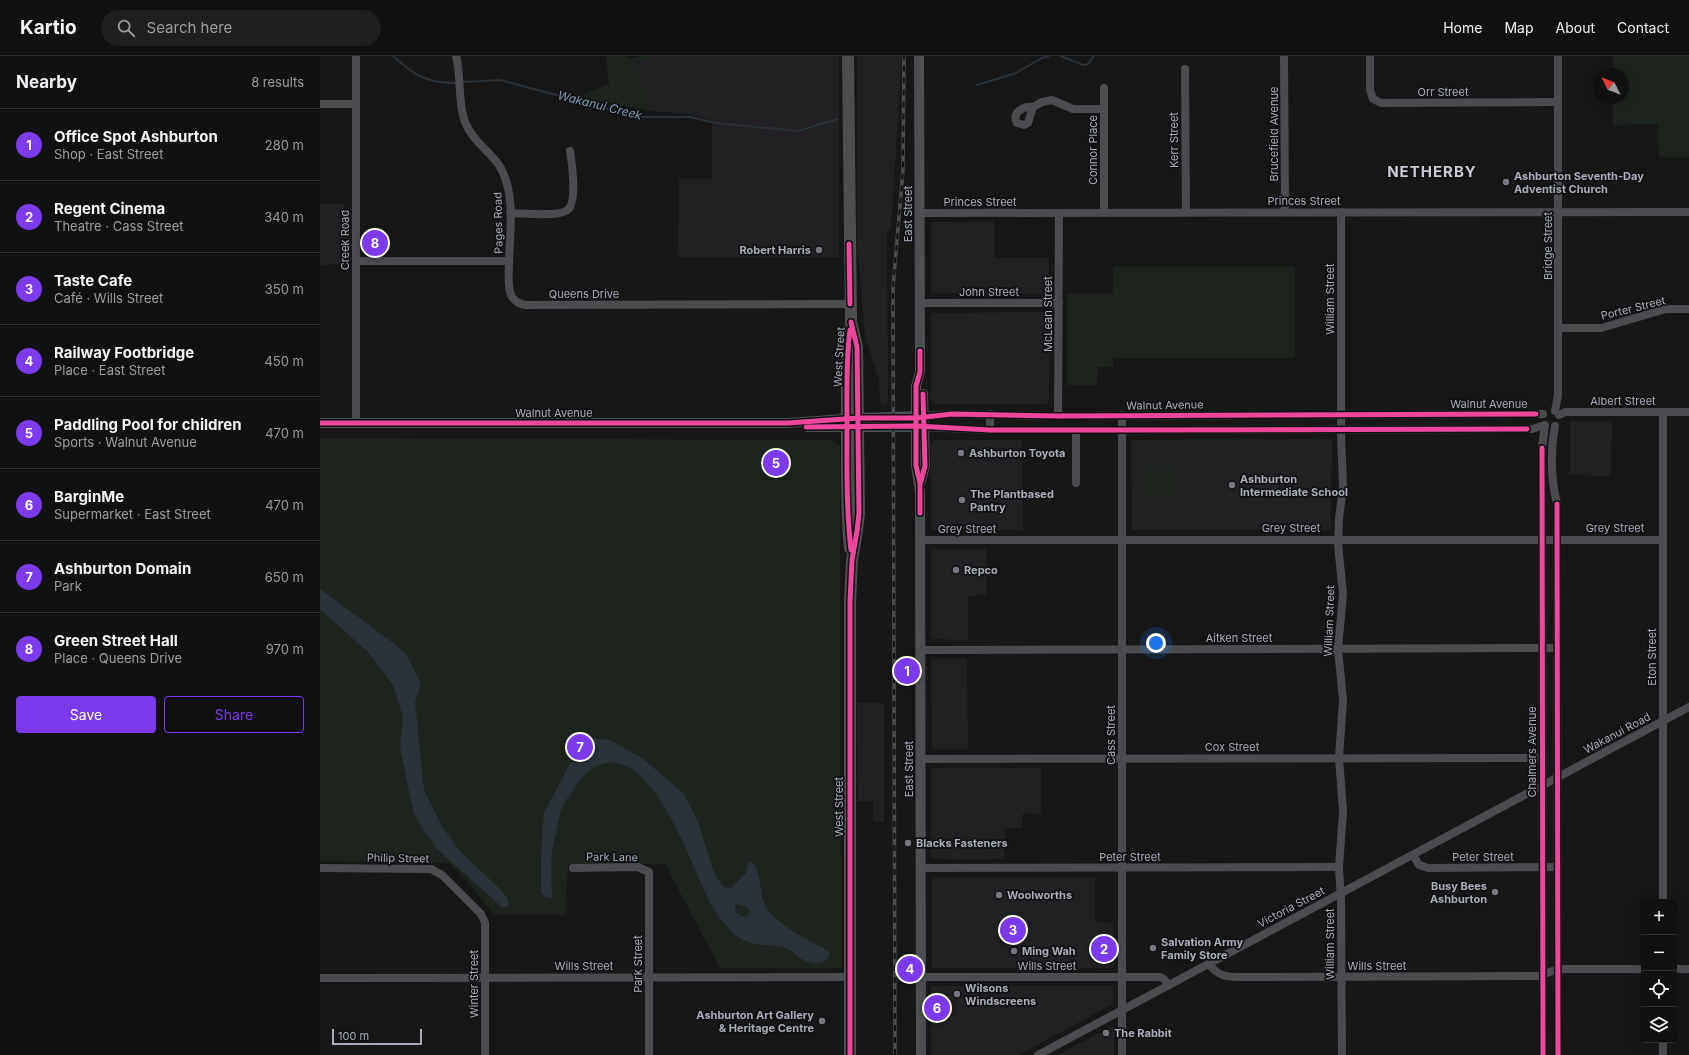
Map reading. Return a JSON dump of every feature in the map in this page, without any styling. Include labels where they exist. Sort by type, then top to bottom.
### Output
[{"type":"highway","name":"West Street","points":[[848,56],[850,322],[847,348],[859,513],[852,560],[850,602],[850,1055]]},
{"type":"main road","name":"East Street","points":[[919,56],[920,372],[923,385],[920,422],[925,466],[920,483],[921,1055]]},
{"type":"main road","name":"Walnut Avenue","points":[[320,423],[920,422]]},
{"type":"street","name":"Creek Road","points":[[356,56],[356,423]]},
{"type":"street","name":"Pages Road","points":[[456,56],[460,83],[461,108],[470,131],[495,160],[503,174],[509,192],[509,261]]},
{"type":"street","name":"Brucefield Avenue","points":[[1284,56],[1285,212]]},
{"type":"street","name":"Orr Street","points":[[1370,56],[1370,90],[1373,99],[1381,103],[1558,102]]},
{"type":"street","name":"Bridge Street","points":[[1557,413],[1559,328],[1558,56]]},
{"type":"street","name":"Kerr Street","points":[[1185,69],[1186,212]]},
{"type":"street","name":"Connor Place","points":[[1104,88],[1104,212]]},
{"type":"street","points":[[1033,108],[1042,102],[1052,100],[1073,109],[1104,109]]},
{"type":"street","points":[[320,104],[356,104]]},
{"type":"street","points":[[510,213],[555,213],[567,211],[570,208],[573,201],[573,164],[570,151]]},
{"type":"street","name":"William Street","points":[[1341,212],[1341,429],[1343,486],[1338,539],[1343,594],[1338,649],[1343,700],[1339,758],[1343,811],[1339,867],[1342,1055]]},
{"type":"street","name":"Princes Street","points":[[920,213],[1689,212]]},
{"type":"street","name":"McLean Street","points":[[1058,416],[1059,213]]},
{"type":"street","points":[[356,261],[509,261]]},
{"type":"street","name":"Queens Drive","points":[[509,261],[510,295],[512,299],[521,305],[850,304]]},
{"type":"street","name":"John Street","points":[[920,303],[1059,303]]},
{"type":"street","name":"Porter Street","points":[[1559,328],[1602,328],[1666,309],[1689,309]]},
{"type":"street","points":[[1555,426],[1550,427],[1545,425],[1542,420],[1543,414],[1547,410],[1557,413],[1559,420],[1555,426],[1552,440],[1552,481],[1557,504],[1558,539],[1556,778],[1558,867],[1558,1055]]},
{"type":"street","name":"Eton Street","points":[[1663,412],[1663,899]]},
{"type":"street","name":"Albert Street","points":[[1557,413],[1689,412]]},
{"type":"street","name":"Walnut Avenue","points":[[920,422],[990,414],[1058,416],[1341,413],[1543,414]]},
{"type":"street","points":[[990,414],[990,430]]},
{"type":"street","name":"Cass Street","points":[[1122,415],[1122,1055]]},
{"type":"street","name":"Walnut Avenue","points":[[920,422],[990,430],[1532,429],[1545,425]]},
{"type":"street","name":"Chalmers Avenue","points":[[1543,1055],[1546,975],[1542,867],[1542,448],[1545,425]]},
{"type":"street","points":[[1532,429],[1538,436],[1542,448]]},
{"type":"street","points":[[1076,430],[1076,483]]},
{"type":"street","name":"Grey Street","points":[[921,540],[1662,540]]},
{"type":"street","name":"Aitken Street","points":[[921,650],[1557,648]]},
{"type":"street","name":"Wakanui Road","points":[[1556,778],[1689,707]]},
{"type":"street","name":"Cox Street","points":[[921,759],[1542,758]]},
{"type":"street","name":"Victoria Street","points":[[1038,1055],[1556,778]]},
{"type":"street","name":"Peter Street","points":[[1413,855],[1419,865],[1428,868],[1558,867]]},
{"type":"street","name":"Park Lane","points":[[573,868],[638,867],[649,872]]},
{"type":"street","name":"Peter Street","points":[[921,868],[1339,867]]},
{"type":"street","name":"Philip Street","points":[[320,868],[431,869],[442,875],[481,914]]},
{"type":"street","name":"Park Street","points":[[649,872],[649,1055]]},
{"type":"street","name":"Winter Street","points":[[481,914],[485,923],[485,1055]]},
{"type":"street","name":"Wills Street","points":[[1209,964],[1218,974],[1228,977],[1546,975]]},
{"type":"street","points":[[1546,975],[1558,969],[1641,969]]},
{"type":"street","points":[[1677,969],[1689,969]]},
{"type":"street","name":"Wills Street","points":[[320,978],[849,977]]},
{"type":"street","name":"Wills Street","points":[[921,977],[1160,977],[1165,980],[1168,985]]},
{"type":"street","points":[[1663,1043],[1663,1055]]},
{"type":"shaded area","points":[[606,56],[626,56],[629,59],[639,56],[660,56],[635,62],[653,111],[582,99],[582,95],[609,84]]},
{"type":"shaded area","points":[[660,56],[839,56],[839,257],[678,257],[679,179],[712,179],[712,120],[688,114],[653,111],[635,62]]},
{"type":"shaded area","points":[[857,56],[902,56],[891,229],[887,230],[888,404],[883,405],[880,402],[879,380],[865,337],[857,243]]},
{"type":"shaded area","points":[[1613,56],[1689,56],[1689,157],[1659,157],[1658,124],[1613,125],[1613,104],[1629,104],[1629,68],[1613,68]]},
{"type":"shaded area","points":[[320,204],[344,204],[345,264],[320,265]]},
{"type":"shaded area","points":[[994,221],[994,258],[1049,258],[1049,294],[931,293],[931,222]]},
{"type":"shaded area","points":[[1113,267],[1295,267],[1295,358],[1113,358],[1113,367],[1098,367],[1097,385],[1067,385],[1067,293],[1113,294]]},
{"type":"shaded area","points":[[1046,312],[1049,316],[1049,400],[1046,404],[934,404],[931,401],[931,313]]},
{"type":"shaded area","points":[[1570,421],[1612,421],[1611,476],[1568,475],[1570,471]]},
{"type":"shaded area","points":[[320,438],[833,440],[840,446],[841,968],[720,968],[665,864],[568,865],[565,915],[494,915],[474,889],[450,863],[320,861]]},
{"type":"shaded area","name":"Ashburton Intermediate School","points":[[1332,439],[1331,530],[1132,530],[1131,440]]},
{"type":"shaded area","points":[[934,440],[1022,440],[1023,530],[931,530],[931,444]]},
{"type":"shaded area","points":[[776,459],[781,461],[783,466],[781,471],[776,473],[771,471],[769,466],[771,461]]},
{"type":"shaded area","points":[[1145,467],[1179,467],[1179,496],[1145,496]]},
{"type":"shaded area","points":[[931,549],[986,549],[986,595],[968,596],[968,640],[931,639]]},
{"type":"shaded area","points":[[320,589],[406,654],[421,684],[415,703],[424,790],[443,828],[460,851],[503,892],[508,900],[508,906],[503,908],[436,848],[418,821],[413,810],[400,748],[403,717],[393,685],[369,653],[320,609]]},
{"type":"shaded area","points":[[931,659],[967,659],[968,749],[932,749]]},
{"type":"shaded area","points":[[857,703],[884,703],[884,822],[873,822],[873,801],[858,801]]},
{"type":"shaded area","points":[[594,738],[610,740],[642,758],[684,794],[698,822],[713,870],[723,887],[731,888],[746,873],[749,860],[757,870],[763,901],[766,907],[780,922],[804,938],[828,951],[830,953],[827,959],[819,964],[814,964],[803,960],[788,949],[749,942],[741,939],[733,933],[712,906],[681,837],[666,810],[650,786],[631,769],[611,762],[590,770],[585,774],[562,807],[552,852],[552,898],[545,897],[541,892],[541,857],[544,813],[568,767],[577,754]],"holes":[[[738,904],[748,908],[750,913],[742,917],[735,912],[735,906]]]},
{"type":"shaded area","points":[[931,768],[1041,768],[1041,814],[1023,813],[1022,828],[1005,828],[1004,859],[934,859],[931,856]]},
{"type":"shaded area","points":[[934,877],[1095,877],[1095,922],[1113,923],[1114,966],[1112,968],[934,968],[932,966],[932,879]]},
{"type":"shaded area","points":[[931,986],[1113,986],[1113,1004],[1019,1055],[931,1055]]},
{"type":"shaded area","points":[[1112,1026],[1114,1027],[1114,1055],[1057,1055]]},
{"type":"waterway","name":"Wakanui Creek","points":[[393,56],[408,69],[429,80],[457,83]]},
{"type":"waterway","name":"Wakanui Creek","points":[[977,85],[1016,73],[1042,58],[1049,56]]},
{"type":"waterway","name":"Wakanui Creek","points":[[1061,56],[1083,65],[1088,64],[1094,56]]},
{"type":"waterway","name":"Wakanui Creek","points":[[462,82],[500,80],[638,117],[690,117],[716,123],[798,131],[837,119]]},
{"type":"railway","points":[[895,1055],[893,288],[903,170],[904,56]]},
{"type":"cycle path","points":[[849,244],[850,304]]},
{"type":"cycle path","points":[[850,1055],[850,602],[852,560],[859,513],[857,347],[851,322]]},
{"type":"cycle path","points":[[850,330],[847,374],[847,468],[848,517],[851,550]]},
{"type":"cycle path","points":[[920,351],[920,372],[916,386],[916,466],[920,483],[920,513]]},
{"type":"cycle path","points":[[921,481],[925,466],[923,394]]},
{"type":"cycle path","points":[[320,423],[788,423],[859,418],[916,418],[952,414],[1058,416],[1536,414]]},
{"type":"cycle path","points":[[806,427],[916,426],[990,430],[1527,429]]},
{"type":"cycle path","points":[[1542,448],[1543,1055]]},
{"type":"cycle path","points":[[1557,504],[1558,1055]]},
{"type":"place","name":"Ashburton Seventh-Day Adventist Church","points":[[1506,182]]},
{"type":"place","name":"Green Street Hall","points":[[375,243]]},
{"type":"place","name":"Robert Harris","points":[[819,250]]},
{"type":"place","name":"Ashburton Toyota","points":[[961,453]]},
{"type":"place","name":"Paddling Pool for children","points":[[776,463]]},
{"type":"place","name":"Ashburton Intermediate School","points":[[1232,485]]},
{"type":"place","name":"The Plantbased Pantry","points":[[962,500]]},
{"type":"place","name":"Repco","points":[[956,570]]},
{"type":"place","name":"Office Spot Ashburton","points":[[907,671]]},
{"type":"place","name":"Ashburton Domain","points":[[580,747]]},
{"type":"place","name":"Blacks Fasteners","points":[[908,843]]},
{"type":"place","name":"Busy Bees Ashburton","points":[[1495,892]]},
{"type":"place","name":"Woolworths","points":[[999,895]]},
{"type":"place","name":"Taste Cafe","points":[[1013,930]]},
{"type":"place","name":"Salvation Army Family Store","points":[[1153,948]]},
{"type":"place","name":"Regent Cinema","points":[[1104,949]]},
{"type":"place","name":"Ming Wah","points":[[1014,951]]},
{"type":"place","name":"Railway Footbridge","points":[[910,969]]},
{"type":"place","name":"Wilsons Windscreens","points":[[957,994]]},
{"type":"place","name":"BarginMe","points":[[937,1008]]},
{"type":"place","name":"Ashburton Art Gallery & Heritage Centre","points":[[822,1021]]},
{"type":"place","name":"The Rabbit","points":[[1106,1033]]},
{"type":"district","name":"NETHERBY","points":[[1432,171]]}]
